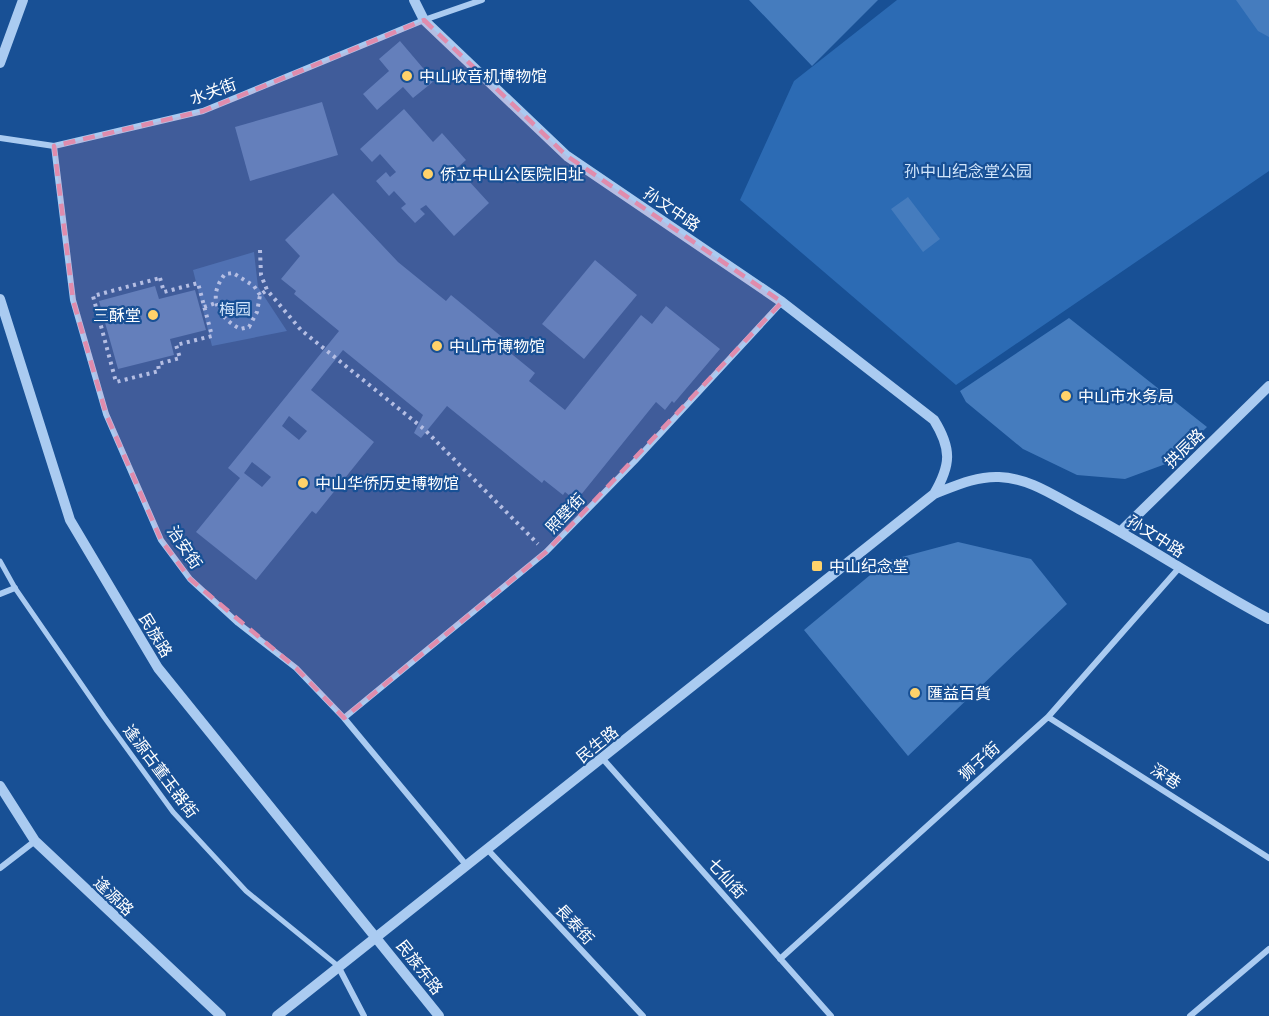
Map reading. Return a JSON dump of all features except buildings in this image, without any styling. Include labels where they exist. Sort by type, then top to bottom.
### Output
[{"type":"street","points":[[0,59],[23,0]]},
{"type":"street","name":"孙文中路","points":[[414,0],[424,20],[567,156],[782,302],[934,420],[948,447],[943,478],[934,494]]},
{"type":"street","name":"水关街","points":[[0,138],[54,146],[203,111],[424,20],[482,0]]},
{"type":"street","name":"治安街","points":[[54,146],[73,300],[106,414],[161,540],[190,579],[238,623],[296,668],[344,718],[467,866]]},
{"type":"street","name":"民族路","points":[[0,299],[70,520],[158,668],[376,937]]},
{"type":"street","name":"照壁街","points":[[344,718],[546,552],[635,461],[782,302]]},
{"type":"street","name":"拱辰路","points":[[1121,531],[1269,386]]},
{"type":"street","name":"孙文中路","points":[[934,494],[972,479],[998,476],[1025,480],[1121,531],[1179,568],[1269,619]]},
{"type":"street","name":"民生路","points":[[277,1016],[934,494]]},
{"type":"street","name":"逢源古董玉器街","points":[[0,561],[15,588],[173,812],[246,891],[338,966]]},
{"type":"street","name":"狮子街","points":[[780,959],[1048,717],[1179,568]]},
{"type":"street","points":[[0,594],[15,588]]},
{"type":"street","name":"深巷","points":[[1048,717],[1269,858]]},
{"type":"street","name":"七仙街","points":[[603,759],[831,1016]]},
{"type":"street","name":"逢源路","points":[[0,786],[35,841],[221,1016]]},
{"type":"street","points":[[0,868],[35,841]]},
{"type":"street","name":"長泰街","points":[[488,850],[643,1016]]},
{"type":"street","name":"民族东路","points":[[376,937],[439,1016]]},
{"type":"street","points":[[1190,1016],[1269,949]]},
{"type":"street","points":[[338,966],[364,1016]]},
{"type":"path","points":[[261,250],[261,275],[267,290],[301,330],[424,429],[546,552]]},
{"type":"path","points":[[260,295],[254,285],[233,273],[225,274],[216,286],[216,303],[229,323],[240,329],[249,327],[260,295],[267,290]]},
{"type":"path","points":[[160,278],[164,292],[198,283],[204,307],[212,336],[176,345],[180,358],[158,364],[159,371],[116,382],[93,296],[160,278]]},
{"type":"path","points":[[204,307],[216,303]]},
{"type":"highlighted area","points":[[424,20],[567,156],[782,302],[546,552],[344,718],[296,668],[190,579],[161,540],[106,414],[73,300],[54,146],[203,111]]},
{"type":"green space","name":"孙中山纪念堂公园","points":[[897,0],[1269,0],[1269,171],[956,385],[740,200],[794,81]]},
{"type":"green space","name":"梅园","points":[[254,252],[258,287],[287,331],[212,346],[193,270]]},
{"type":"place","name":"中山收音机博物馆","points":[[407,76]]},
{"type":"place","name":"侨立中山公医院旧址","points":[[428,174]]},
{"type":"place","name":"三酥堂","points":[[153,315]]},
{"type":"place","name":"中山市博物馆","points":[[437,346]]},
{"type":"place","name":"中山市水务局","points":[[1066,396]]},
{"type":"place","name":"中山华侨历史博物馆","points":[[303,483]]},
{"type":"place","name":"中山纪念堂","points":[[817,566]]},
{"type":"place","name":"匯益百貨","points":[[915,693]]}]
